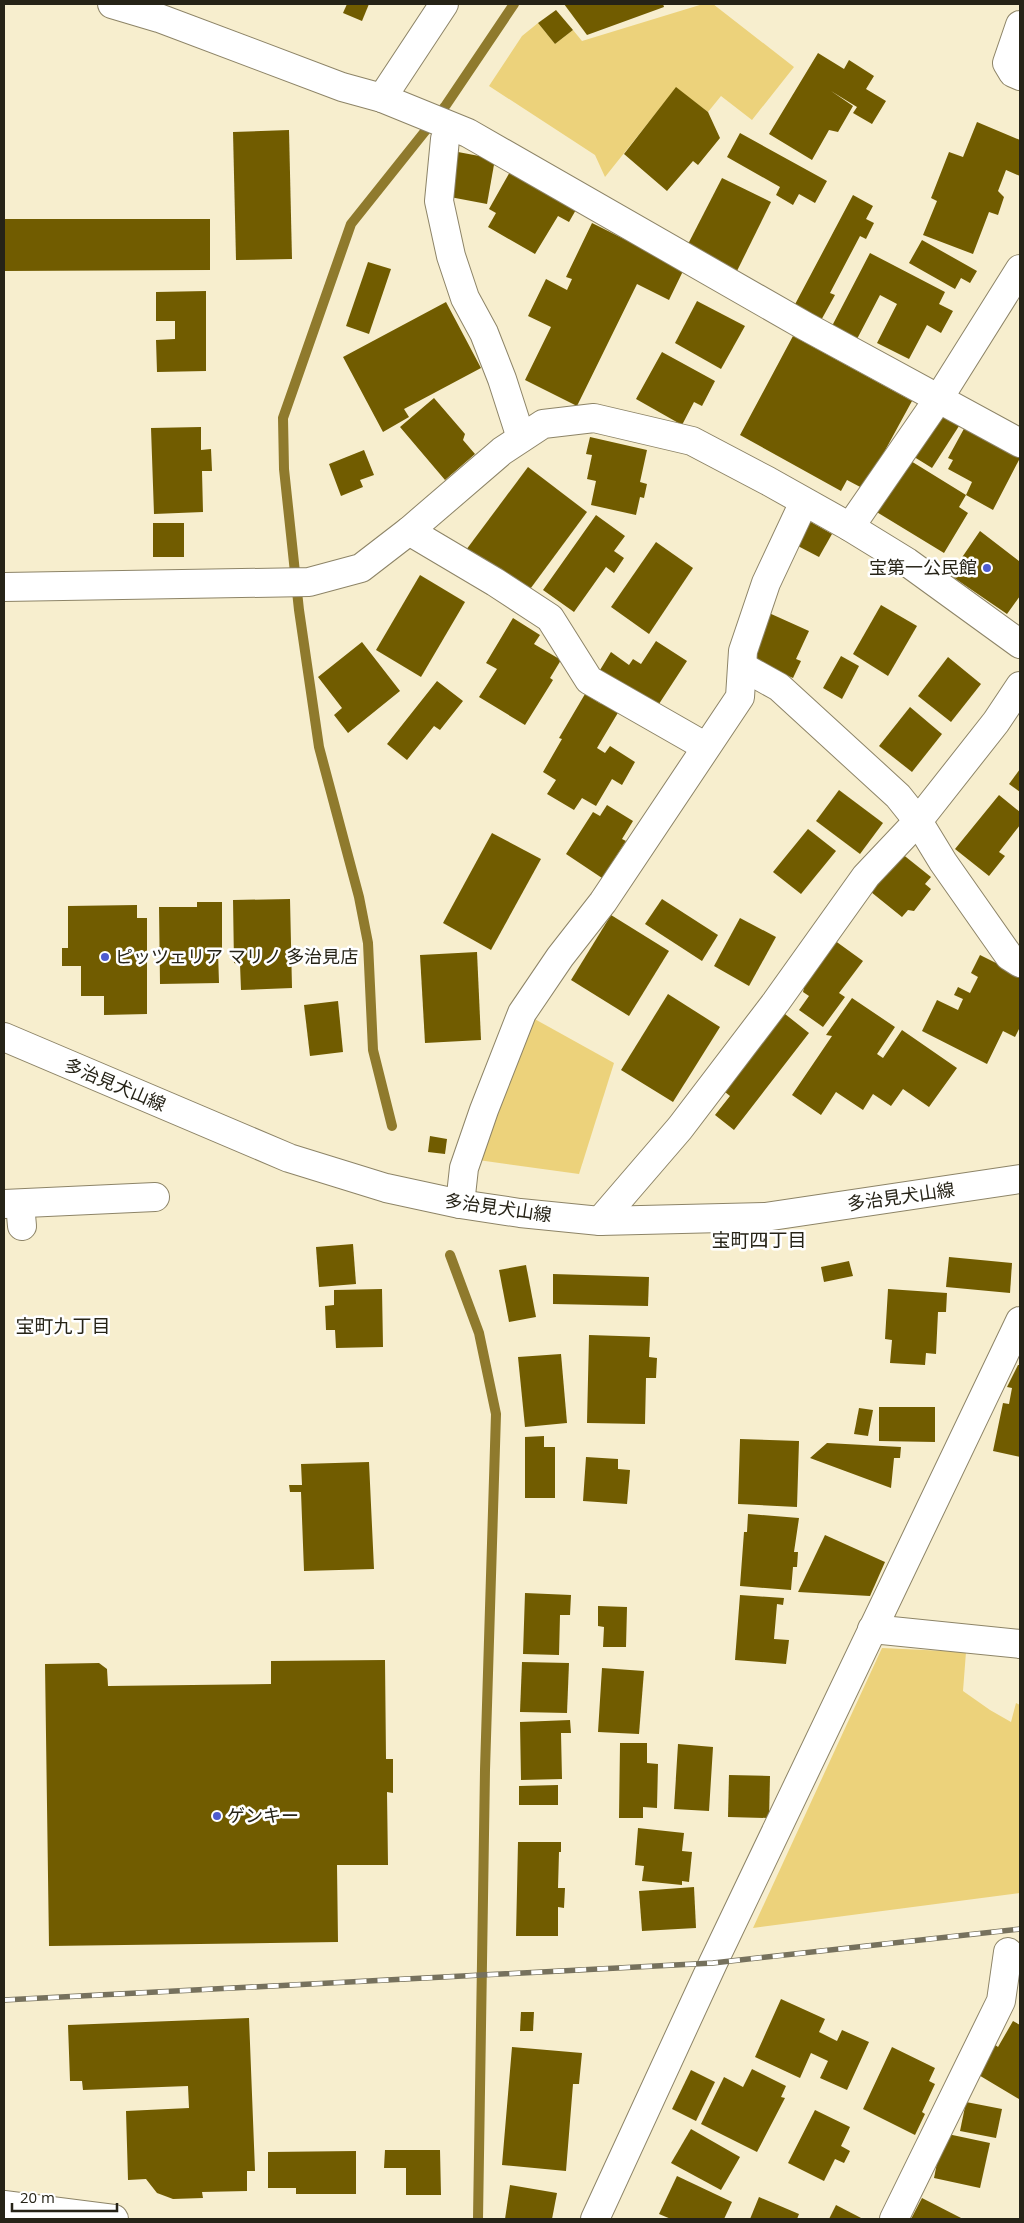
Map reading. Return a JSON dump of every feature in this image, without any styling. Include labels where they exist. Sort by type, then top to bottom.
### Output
[{"type":"street","points":[[112,4],[159,18],[342,88],[382,98],[411,110],[447,133],[468,133],[805,326],[1020,443]]},
{"type":"street","points":[[382,98],[444,4]]},
{"type":"street","points":[[1020,25],[1007,63],[1013,73],[1020,76]]},
{"type":"street","points":[[447,133],[439,201],[451,256],[465,298],[484,333],[502,379],[521,438]]},
{"type":"street","points":[[850,527],[939,398],[1020,269]]},
{"type":"street","points":[[4,587],[309,582],[361,568],[409,531],[502,451],[521,438],[543,424],[594,418],[692,441],[850,527],[907,562],[1020,644]]},
{"type":"street","points":[[460,1204],[464,1168],[469,1152],[522,1013],[560,957],[603,902],[740,697],[743,651],[766,583],[804,502]]},
{"type":"street","points":[[409,531],[495,582],[550,618],[589,680],[702,744],[707,744]]},
{"type":"street","points":[[743,667],[779,687],[898,796],[918,821],[943,862],[1009,956],[1020,964]]},
{"type":"street","points":[[600,1221],[680,1128],[776,1002],[866,876],[918,821],[996,722],[1020,686]]},
{"type":"street","name":"多治見犬山線","points":[[4,1037],[289,1158],[386,1188],[460,1204],[600,1221],[765,1217],[1020,1179]]},
{"type":"street","points":[[15,1211],[155,1197]]},
{"type":"street","points":[[595,2219],[713,1963],[872,1629],[1011,1359],[1020,1320]]},
{"type":"street","points":[[872,1629],[1020,1644]]},
{"type":"street","points":[[894,2219],[1001,2001],[1008,1952]]},
{"type":"street","points":[[4,2205],[114,2219]]},
{"type":"shaded area","points":[[703,4],[713,4],[794,67],[752,120],[721,96],[708,112],[676,88],[605,177],[595,155],[489,86],[522,36],[538,23],[555,44],[573,30],[582,41]]},
{"type":"shaded area","points":[[531,1017],[614,1063],[579,1174],[478,1160]]},
{"type":"shaded area","points":[[882,1648],[966,1652],[963,1691],[1011,1722],[1016,1703],[1020,1705],[1020,1893],[753,1928]]},
{"type":"building","points":[[347,4],[369,4],[362,21],[343,13]]},
{"type":"building","points":[[564,4],[663,4],[664,7],[587,35]]},
{"type":"building","points":[[556,10],[573,30],[555,44],[538,23]]},
{"type":"building","points":[[818,53],[844,69],[849,60],[874,76],[866,89],[886,101],[872,124],[853,113],[857,107],[831,91],[853,106],[838,132],[829,130],[812,160],[769,134]]},
{"type":"building","points":[[676,87],[708,112],[720,138],[698,165],[693,161],[667,191],[624,154]]},
{"type":"building","points":[[977,122],[1020,140],[1020,176],[1006,170],[998,191],[1004,197],[998,215],[989,212],[973,254],[923,235],[937,201],[931,198],[949,152],[963,157]]},
{"type":"building","points":[[289,130],[292,259],[236,260],[233,132]]},
{"type":"building","points":[[740,133],[827,181],[815,203],[799,194],[793,205],[776,195],[780,187],[727,157]]},
{"type":"building","points":[[458,152],[495,159],[487,204],[450,197]]},
{"type":"building","points":[[511,170],[577,208],[569,222],[558,216],[535,254],[488,227],[496,213],[489,209]]},
{"type":"building","points":[[722,178],[771,202],[736,273],[686,248]]},
{"type":"building","points":[[853,195],[873,206],[866,219],[874,223],[866,239],[860,236],[830,293],[835,295],[819,324],[792,310]]},
{"type":"building","points":[[4,219],[210,219],[210,270],[4,271]]},
{"type":"building","points":[[592,223],[684,269],[669,300],[637,284],[577,406],[525,380],[551,327],[528,316],[546,279],[567,290],[572,279],[566,277]]},
{"type":"building","points":[[922,240],[977,271],[970,283],[961,278],[955,289],[909,263]]},
{"type":"building","points":[[870,253],[945,292],[939,304],[953,311],[941,333],[927,325],[909,359],[877,343],[897,304],[880,295],[857,339],[832,326]]},
{"type":"building","points":[[368,262],[391,269],[369,334],[346,326]]},
{"type":"building","points":[[206,291],[206,371],[157,372],[156,340],[175,339],[175,321],[156,321],[156,292]]},
{"type":"building","points":[[697,301],[745,326],[721,369],[675,343]]},
{"type":"building","points":[[446,302],[481,368],[404,409],[409,417],[383,432],[343,357]]},
{"type":"building","points":[[793,336],[912,401],[864,489],[847,480],[841,491],[740,435]]},
{"type":"building","points":[[662,352],[715,381],[702,406],[694,402],[682,425],[636,399]]},
{"type":"building","points":[[434,398],[465,434],[463,440],[475,454],[445,480],[400,427]]},
{"type":"building","points":[[938,412],[959,426],[932,468],[911,455]]},
{"type":"building","points":[[966,425],[1020,454],[1020,458],[993,510],[966,495],[972,482],[948,469],[953,460],[948,458]]},
{"type":"building","points":[[201,427],[201,450],[211,449],[212,471],[202,471],[203,512],[154,514],[151,428]]},
{"type":"building","points":[[590,437],[647,450],[640,482],[647,484],[644,498],[640,497],[636,515],[591,505],[596,481],[587,479],[592,455],[586,454]]},
{"type":"building","points":[[364,450],[374,475],[360,480],[363,487],[341,496],[329,464]]},
{"type":"building","points":[[906,458],[966,495],[959,507],[968,513],[944,553],[875,511]]},
{"type":"building","points":[[528,467],[587,512],[525,596],[466,550]]},
{"type":"building","points":[[596,515],[625,536],[614,551],[624,558],[614,573],[606,567],[574,612],[543,590]]},
{"type":"building","points":[[809,521],[832,534],[819,557],[796,545]]},
{"type":"building","points":[[153,523],[184,523],[184,557],[153,557]]},
{"type":"building","name":"宝第一公民館","points":[[980,531],[1019,561],[1020,559],[1020,596],[1007,614],[950,575]]},
{"type":"building","points":[[656,542],[693,568],[649,634],[611,607]]},
{"type":"building","points":[[420,575],[465,602],[421,677],[376,650]]},
{"type":"building","points":[[881,605],[917,626],[888,676],[853,654]]},
{"type":"building","points":[[769,613],[809,631],[796,659],[801,661],[793,678],[748,658]]},
{"type":"building","points":[[513,618],[540,635],[534,644],[561,660],[550,678],[553,680],[525,725],[479,697],[497,669],[486,663]]},
{"type":"building","points":[[656,641],[687,661],[657,707],[600,670],[611,652],[629,665],[633,659],[641,664]]},
{"type":"building","points":[[362,642],[400,691],[348,733],[334,715],[342,708],[318,677]]},
{"type":"building","points":[[841,656],[859,666],[842,699],[823,688]]},
{"type":"building","points":[[948,657],[981,684],[951,722],[918,696]]},
{"type":"building","points":[[437,681],[463,701],[440,730],[434,726],[407,760],[387,744]]},
{"type":"building","points":[[585,694],[601,704],[603,701],[619,711],[597,748],[605,753],[610,746],[635,762],[622,785],[612,779],[596,806],[582,798],[574,810],[547,794],[556,780],[543,772],[562,739],[559,738]]},
{"type":"building","points":[[910,707],[942,734],[912,772],[879,746]]},
{"type":"building","points":[[1020,769],[1020,792],[1009,784]]},
{"type":"building","points":[[839,790],[883,823],[860,854],[816,821]]},
{"type":"building","points":[[999,795],[1020,812],[1020,825],[999,852],[1005,856],[989,876],[955,849]]},
{"type":"building","points":[[607,805],[633,821],[622,839],[626,841],[602,878],[566,854],[593,812],[600,816]]},
{"type":"building","points":[[808,829],[836,851],[801,894],[773,872]]},
{"type":"building","points":[[492,833],[541,859],[491,950],[443,923]]},
{"type":"building","points":[[901,853],[931,877],[925,884],[931,889],[914,911],[908,910],[902,917],[871,892]]},
{"type":"building","points":[[290,899],[292,988],[241,990],[240,964],[234,963],[233,900]]},
{"type":"building","points":[[662,899],[718,935],[702,961],[645,924]]},
{"type":"building","points":[[197,902],[222,902],[222,951],[218,951],[219,983],[160,984],[159,907],[197,907]]},
{"type":"building","name":"ピッツェリア マリノ 多治見店","points":[[137,905],[137,918],[147,918],[147,1014],[104,1015],[104,996],[81,996],[81,966],[62,966],[62,948],[68,948],[68,906]]},
{"type":"building","points":[[611,915],[669,951],[629,1016],[571,980]]},
{"type":"building","points":[[740,918],[776,937],[749,986],[714,966]]},
{"type":"building","points":[[834,940],[863,961],[839,993],[845,997],[823,1027],[799,1010],[809,996],[803,992],[806,979]]},
{"type":"building","points":[[477,952],[481,1040],[425,1043],[420,955]]},
{"type":"building","points":[[980,955],[1020,975],[1020,1027],[1015,1037],[1003,1031],[987,1064],[922,1031],[937,1000],[958,1010],[963,999],[954,995],[958,987],[970,993],[978,977],[971,973]]},
{"type":"building","points":[[668,994],[720,1027],[673,1102],[621,1070]]},
{"type":"building","points":[[852,998],[895,1027],[877,1054],[883,1058],[902,1030],[957,1068],[929,1107],[903,1089],[891,1106],[873,1094],[863,1110],[836,1092],[821,1115],[792,1095],[832,1036],[826,1035]]},
{"type":"building","points":[[338,1001],[343,1052],[310,1056],[304,1005]]},
{"type":"building","points":[[780,1010],[809,1033],[734,1130],[715,1115],[730,1096],[720,1088]]},
{"type":"building","points":[[430,1136],[447,1139],[445,1154],[428,1152]]},
{"type":"building","points":[[353,1244],[356,1284],[319,1287],[316,1247]]},
{"type":"building","points":[[949,1257],[1012,1263],[1010,1293],[946,1287]]},
{"type":"building","points":[[849,1261],[853,1276],[824,1282],[821,1267]]},
{"type":"building","points":[[526,1265],[536,1317],[509,1322],[499,1270]]},
{"type":"building","points":[[553,1274],[649,1277],[648,1306],[553,1304]]},
{"type":"building","points":[[382,1289],[383,1347],[336,1348],[335,1330],[326,1330],[325,1306],[334,1305],[334,1290]]},
{"type":"building","points":[[888,1289],[947,1293],[946,1312],[938,1312],[936,1354],[926,1353],[925,1365],[890,1363],[892,1340],[885,1339]]},
{"type":"building","points":[[589,1335],[650,1337],[649,1357],[657,1358],[656,1378],[646,1378],[645,1424],[587,1423]]},
{"type":"building","points":[[561,1354],[567,1423],[525,1427],[518,1357]]},
{"type":"building","points":[[1018,1365],[1020,1365],[1020,1457],[993,1451],[1003,1403],[1009,1404],[1012,1388],[1007,1387]]},
{"type":"building","points":[[879,1407],[935,1407],[935,1442],[879,1441]]},
{"type":"building","points":[[859,1408],[873,1410],[868,1436],[854,1434]]},
{"type":"building","points":[[544,1436],[544,1447],[555,1447],[555,1498],[525,1498],[525,1437]]},
{"type":"building","points":[[740,1439],[799,1441],[797,1507],[738,1504]]},
{"type":"building","points":[[827,1443],[901,1447],[900,1458],[894,1458],[891,1488],[810,1458]]},
{"type":"building","points":[[586,1457],[618,1459],[618,1469],[630,1470],[627,1504],[583,1501]]},
{"type":"building","points":[[369,1462],[374,1569],[304,1571],[301,1492],[290,1492],[289,1485],[302,1485],[301,1464]]},
{"type":"building","points":[[748,1514],[799,1518],[794,1552],[798,1552],[797,1567],[793,1567],[791,1590],[740,1586],[744,1532],[747,1532]]},
{"type":"building","points":[[825,1535],[885,1562],[870,1596],[798,1592]]},
{"type":"building","points":[[525,1593],[571,1595],[570,1615],[560,1615],[559,1655],[523,1654]]},
{"type":"building","points":[[740,1595],[784,1598],[783,1605],[777,1604],[774,1639],[789,1640],[786,1664],[735,1660]]},
{"type":"building","points":[[598,1606],[627,1607],[626,1647],[603,1647],[604,1627],[598,1626]]},
{"type":"building","name":"ゲンキー","points":[[385,1660],[386,1759],[393,1759],[393,1793],[387,1792],[388,1865],[337,1865],[338,1942],[49,1946],[45,1664],[99,1663],[107,1669],[108,1686],[271,1684],[271,1661]]},
{"type":"building","points":[[522,1662],[569,1663],[567,1713],[520,1712]]},
{"type":"building","points":[[602,1668],[644,1671],[639,1734],[598,1732]]},
{"type":"building","points":[[570,1720],[571,1733],[561,1733],[562,1779],[521,1780],[520,1722]]},
{"type":"building","points":[[620,1743],[647,1743],[647,1763],[658,1764],[657,1808],[643,1807],[643,1818],[619,1818]]},
{"type":"building","points":[[678,1744],[713,1747],[709,1811],[674,1809]]},
{"type":"building","points":[[729,1775],[770,1776],[769,1818],[728,1817]]},
{"type":"building","points":[[558,1785],[558,1805],[519,1805],[519,1786]]},
{"type":"building","points":[[638,1828],[684,1833],[682,1851],[692,1852],[689,1882],[682,1881],[682,1885],[642,1881],[644,1866],[635,1865]]},
{"type":"building","points":[[518,1842],[561,1842],[558,1888],[565,1888],[564,1908],[558,1907],[558,1936],[516,1936]]},
{"type":"building","points":[[694,1887],[696,1928],[642,1931],[639,1891]]},
{"type":"building","points":[[781,1999],[825,2019],[819,2032],[837,2041],[842,2030],[869,2042],[847,2090],[820,2078],[828,2061],[811,2053],[800,2078],[755,2057]]},
{"type":"building","points":[[521,2012],[534,2012],[533,2031],[520,2031]]},
{"type":"building","points":[[249,2018],[255,2171],[247,2171],[247,2191],[202,2192],[203,2198],[173,2199],[157,2193],[146,2179],[128,2180],[126,2111],[189,2108],[188,2086],[83,2090],[82,2081],[70,2081],[68,2025]]},
{"type":"building","points":[[1013,2021],[1020,2025],[1019,2099],[977,2074],[994,2044],[998,2047]]},
{"type":"building","points":[[512,2047],[582,2053],[579,2084],[573,2084],[566,2171],[502,2165]]},
{"type":"building","points":[[892,2047],[935,2068],[929,2081],[935,2084],[922,2112],[925,2114],[915,2135],[863,2109]]},
{"type":"building","points":[[752,2069],[786,2086],[781,2097],[785,2098],[757,2152],[701,2124],[724,2077],[743,2087]]},
{"type":"building","points":[[691,2070],[715,2082],[696,2121],[672,2109]]},
{"type":"building","points":[[966,2102],[1002,2109],[996,2138],[960,2131]]},
{"type":"building","points":[[815,2110],[850,2127],[841,2146],[850,2151],[844,2163],[835,2159],[824,2181],[788,2163]]},
{"type":"building","points":[[691,2129],[740,2157],[721,2190],[671,2163]]},
{"type":"building","points":[[943,2133],[990,2143],[980,2188],[934,2178]]},
{"type":"building","points":[[385,2150],[440,2150],[441,2195],[406,2195],[406,2168],[384,2168]]},
{"type":"building","points":[[356,2151],[356,2194],[296,2194],[296,2188],[268,2188],[268,2152]]},
{"type":"building","points":[[677,2176],[732,2202],[724,2219],[671,2219],[659,2214]]},
{"type":"building","points":[[510,2185],[557,2193],[552,2219],[505,2219]]},
{"type":"building","points":[[759,2197],[799,2214],[797,2219],[750,2219]]},
{"type":"building","points":[[922,2198],[963,2219],[911,2219]]},
{"type":"building","points":[[836,2205],[863,2219],[829,2219]]},
{"type":"waterway","points":[[392,1126],[373,1050],[368,943],[359,897],[319,747],[299,610],[284,469],[283,418],[351,224],[446,105],[514,4]]},
{"type":"waterway","points":[[450,1255],[479,1333],[496,1414],[485,1770],[478,2219]]},
{"type":"railway","points":[[4,2000],[713,1963],[1020,1929]]},
{"type":"place","name":"宝第一公民館","points":[[987,568]]},
{"type":"place","name":"ピッツェリア マリノ 多治見店","points":[[105,957]]},
{"type":"place","name":"ゲンキー","points":[[217,1816]]},
{"type":"district","name":"宝町四丁目","points":[[759,1240]]},
{"type":"district","name":"宝町九丁目","points":[[63,1326]]}]
